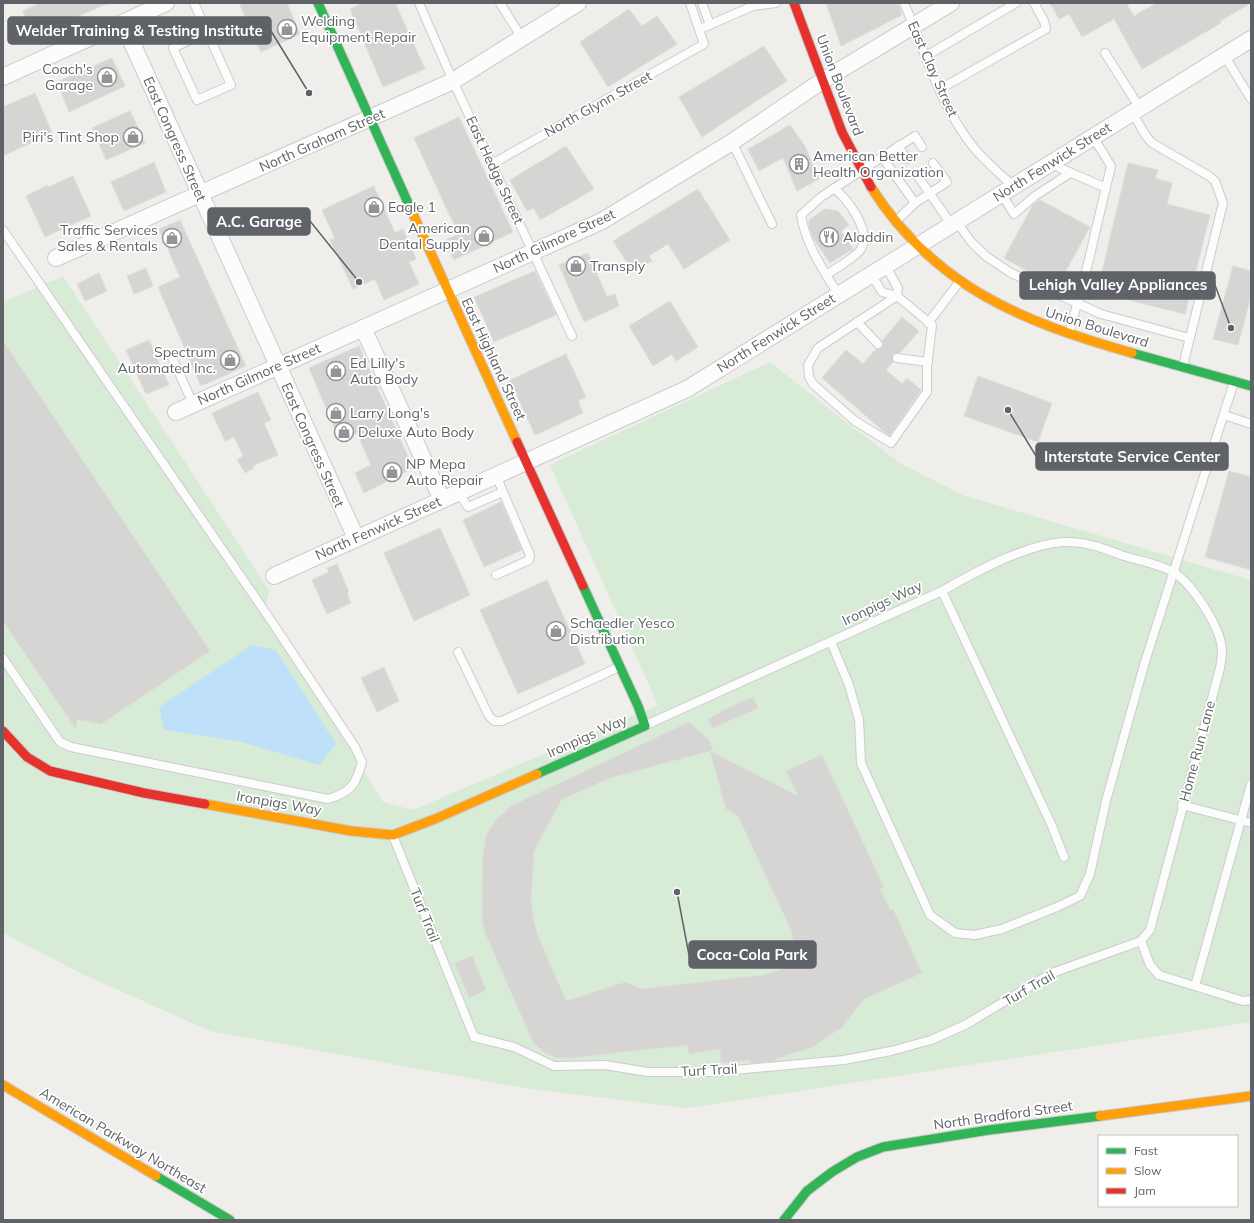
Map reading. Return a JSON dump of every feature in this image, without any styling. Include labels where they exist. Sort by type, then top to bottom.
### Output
[{"type":"street","points":[[3,77],[166,3]]},
{"type":"street","name":"East Highland Street","points":[[318,3],[447,290],[620,667],[645,726]]},
{"type":"street","name":"North Graham Street","points":[[56,258],[453,81],[578,3]]},
{"type":"street","name":"Union Boulevard","points":[[794,3],[822,81],[846,141],[860,170],[882,204],[917,245],[960,280],[1011,311],[1034,322],[1068,334],[1251,386]]},
{"type":"street","name":"North Gilmore Street","points":[[176,412],[602,221],[732,142],[822,81],[951,3]]},
{"type":"street","name":"East Congress Street","points":[[123,23],[356,538]]},
{"type":"street","name":"North Fenwick Street","points":[[274,576],[687,389],[1251,39]]},
{"type":"street","points":[[363,328],[442,500]]},
{"type":"street","name":"Ironpigs Way","points":[[3,731],[27,757],[50,772],[160,796],[351,831],[393,835],[435,819],[645,726]]},
{"type":"street","name":"American Parkway Northeast","points":[[3,1085],[230,1220]]},
{"type":"street","name":"North Bradford Street","points":[[784,1220],[807,1192],[832,1172],[857,1157],[883,1147],[996,1129],[1251,1096]]},
{"type":"lane","points":[[194,3],[231,85],[197,100],[173,48],[207,32]]},
{"type":"lane","name":"East Hedge Street","points":[[418,3],[572,336]]},
{"type":"lane","points":[[500,3],[522,38]]},
{"type":"lane","points":[[690,3],[700,29],[753,4],[776,3]]},
{"type":"lane","points":[[702,3],[710,25]]},
{"type":"lane","name":"East Clay Street","points":[[904,3],[948,107],[974,147],[1007,190],[1014,214],[1035,196],[1070,173]]},
{"type":"lane","points":[[926,56],[1016,3]]},
{"type":"lane","points":[[940,89],[1046,29],[1044,21],[1034,3]]},
{"type":"lane","name":"North Glynn Street","points":[[492,164],[704,44],[700,29]]},
{"type":"lane","points":[[1105,53],[1136,110],[1146,136],[1152,143],[1188,162],[1212,178],[1220,193],[1223,203],[1183,367]]},
{"type":"lane","points":[[1224,55],[1251,99]]},
{"type":"lane","points":[[838,294],[815,257],[804,233],[801,215],[821,197],[914,136],[922,147]]},
{"type":"lane","points":[[1068,334],[1111,166],[1093,137]]},
{"type":"lane","points":[[732,142],[772,224]]},
{"type":"lane","points":[[898,146],[907,159]]},
{"type":"lane","points":[[882,157],[915,204]]},
{"type":"lane","points":[[1053,161],[1060,168],[1106,188]]},
{"type":"lane","points":[[896,221],[915,204],[947,182],[933,163]]},
{"type":"lane","points":[[917,175],[953,223],[972,243],[987,257],[1011,273],[1101,314],[1189,338]]},
{"type":"lane","points":[[826,275],[861,249],[864,238],[860,222],[845,198],[834,188]]},
{"type":"lane","points":[[3,230],[265,612],[355,747],[362,762],[358,780],[345,794],[328,799],[71,747],[60,742],[3,658]]},
{"type":"lane","points":[[871,274],[882,292],[897,296],[932,326],[928,362],[927,392],[891,443],[855,421],[813,384],[809,377],[808,365],[818,348],[897,296],[898,288],[885,265]]},
{"type":"lane","points":[[928,322],[960,280]]},
{"type":"lane","points":[[857,322],[878,344]]},
{"type":"lane","points":[[171,355],[193,404]]},
{"type":"lane","points":[[897,358],[928,362]]},
{"type":"lane","points":[[831,642],[849,685],[858,720],[861,763],[930,915],[955,933],[975,935],[1002,929],[1058,907],[1080,896],[1090,874],[1106,801],[1144,665],[1235,381]]},
{"type":"lane","points":[[1224,415],[1251,424]]},
{"type":"lane","points":[[496,475],[530,554],[530,560],[496,575]]},
{"type":"lane","points":[[458,492],[468,507],[503,492]]},
{"type":"lane","name":"Ironpigs Way","points":[[645,726],[942,591],[974,572],[1035,548],[1062,542],[1087,543],[1173,572]]},
{"type":"lane","name":"Home Run Lane","points":[[1141,941],[1150,930],[1182,805],[1220,668],[1222,650],[1217,633],[1206,610],[1187,583],[1173,572]]},
{"type":"lane","points":[[942,591],[1052,826],[1064,857]]},
{"type":"lane","points":[[458,652],[489,716],[494,721],[502,721],[620,667]]},
{"type":"lane","points":[[1195,986],[1251,784]]},
{"type":"lane","points":[[1182,805],[1251,824]]},
{"type":"lane","name":"Turf Trail","points":[[393,835],[474,1037],[514,1047],[554,1066],[605,1065],[648,1072],[713,1072],[844,1060],[891,1051],[931,1040],[965,1025],[1052,973],[1141,941]]},
{"type":"lane","points":[[1141,941],[1150,965],[1159,975],[1243,1001],[1251,1000]]},
{"type":"green space","points":[[63,276],[269,590],[264,611],[383,802],[413,810],[658,705],[550,465],[770,362],[900,463],[962,495],[1251,580],[1251,1022],[688,1108],[530,1089],[210,1031],[78,972],[3,933],[3,302]]},
{"type":"water","points":[[252,645],[276,650],[336,744],[319,765],[238,741],[164,730],[159,707]]},
{"type":"building","points":[[40,3],[109,3],[33,35],[23,11]]},
{"type":"building","points":[[239,3],[287,3],[300,34],[261,52]]},
{"type":"building","points":[[363,3],[395,3],[425,69],[383,87],[350,9]]},
{"type":"building","points":[[826,3],[898,3],[902,15],[841,46]]},
{"type":"building","points":[[1050,3],[1126,3],[1134,16],[1157,3],[1251,3],[1220,21],[1221,23],[1142,69],[1114,19],[1082,37],[1069,14],[1059,19]]},
{"type":"building","points":[[629,9],[642,26],[657,16],[677,44],[608,87],[580,42]]},
{"type":"building","points":[[764,46],[787,81],[702,137],[679,97]]},
{"type":"building","points":[[112,58],[125,86],[69,112],[57,82]]},
{"type":"building","points":[[35,93],[52,133],[3,156],[3,107]]},
{"type":"building","points":[[130,111],[145,143],[106,160],[92,128]]},
{"type":"building","points":[[459,117],[513,232],[454,260],[444,241],[459,234],[414,138]]},
{"type":"building","name":"American Better Health Organization","points":[[790,125],[805,146],[819,179],[797,191],[783,158],[759,171],[748,149]]},
{"type":"building","points":[[566,146],[594,189],[540,220],[534,208],[527,211],[510,180]]},
{"type":"building","points":[[154,162],[166,192],[124,211],[111,182]]},
{"type":"building","points":[[1128,163],[1158,170],[1155,178],[1172,183],[1167,204],[1210,215],[1185,314],[1097,292]]},
{"type":"building","points":[[73,176],[91,216],[45,237],[26,196],[48,185],[48,187]]},
{"type":"building","points":[[374,186],[395,233],[403,229],[416,259],[409,262],[419,284],[384,300],[375,279],[353,289],[330,240],[335,238],[322,210]]},
{"type":"building","points":[[698,189],[730,240],[684,269],[668,244],[649,256],[652,261],[633,272],[613,241]]},
{"type":"building","points":[[1040,200],[1090,227],[1057,287],[1004,258],[1033,205]]},
{"type":"building","name":"Aladdin","points":[[825,209],[838,211],[849,225],[841,231],[853,249],[830,263],[813,238],[809,225],[809,220]]},
{"type":"building","points":[[180,220],[246,366],[201,386],[158,287],[180,277],[159,229]]},
{"type":"building","points":[[588,253],[607,297],[615,294],[619,306],[584,322],[559,265]]},
{"type":"building","points":[[1233,266],[1251,271],[1251,296],[1238,345],[1213,339]]},
{"type":"building","points":[[146,268],[153,286],[134,294],[127,276]]},
{"type":"building","points":[[535,271],[556,315],[494,342],[474,297]]},
{"type":"building","points":[[99,273],[107,291],[85,301],[77,284]]},
{"type":"building","points":[[670,301],[698,347],[676,361],[672,354],[653,366],[629,326]]},
{"type":"building","points":[[902,317],[919,331],[900,353],[893,354],[893,362],[886,370],[902,384],[907,378],[921,390],[889,436],[822,378],[846,350],[863,364],[876,349],[882,348],[882,341]]},
{"type":"building","points":[[149,340],[169,385],[146,394],[126,350]]},
{"type":"building","points":[[3,341],[210,651],[101,724],[77,719],[76,729],[3,621]]},
{"type":"building","points":[[359,346],[413,468],[364,493],[355,473],[371,465],[357,433],[340,441],[309,368]]},
{"type":"building","points":[[566,354],[586,397],[578,401],[583,413],[535,435],[510,380]]},
{"type":"building","points":[[978,376],[1052,403],[1038,442],[964,416]]},
{"type":"building","points":[[258,392],[271,420],[264,423],[278,455],[253,466],[254,468],[245,473],[237,460],[243,456],[234,437],[225,441],[212,413]]},
{"type":"building","points":[[1229,471],[1251,477],[1251,570],[1205,557]]},
{"type":"building","points":[[501,502],[522,550],[484,567],[463,520]]},
{"type":"building","points":[[440,528],[470,595],[414,621],[384,553]]},
{"type":"building","points":[[337,564],[349,592],[347,593],[351,603],[327,614],[312,580],[329,572],[327,568]]},
{"type":"building","points":[[547,580],[585,664],[518,694],[480,610]]},
{"type":"building","points":[[384,667],[399,701],[377,712],[361,678]]},
{"type":"building","points":[[753,697],[758,708],[713,728],[708,719],[722,712],[721,711]]},
{"type":"building","points":[[689,722],[709,740],[713,750],[710,751],[798,796],[786,771],[822,755],[884,887],[880,889],[890,910],[893,909],[922,973],[864,999],[842,1027],[811,1048],[777,1058],[776,1061],[750,1063],[750,1060],[721,1063],[720,1049],[689,1054],[687,1045],[569,1058],[556,1058],[542,1051],[533,1042],[486,935],[482,921],[483,855],[486,836],[496,820],[511,806]],"holes":[[[710,751],[726,809],[738,816],[791,930],[794,945],[790,960],[779,971],[763,975],[641,989],[626,982],[566,1001],[538,936],[534,923],[531,901],[534,851],[562,799],[610,778]]]},
{"type":"building","points":[[472,956],[486,990],[469,998],[455,963]]},
{"type":"traffic: fast","points":[[318,3],[413,214]]},
{"type":"traffic: fast","points":[[1132,353],[1251,386]]},
{"type":"traffic: fast","points":[[537,774],[645,726],[638,706],[583,586]]},
{"type":"traffic: fast","points":[[784,1220],[807,1191],[832,1172],[857,1157],[883,1147],[989,1130],[1100,1116]]},
{"type":"traffic: fast","points":[[156,1176],[230,1220]]},
{"type":"traffic: slow","points":[[871,187],[896,222],[923,251],[953,275],[984,296],[1018,313],[1054,328],[1132,353]]},
{"type":"traffic: slow","points":[[413,214],[517,442]]},
{"type":"traffic: slow","points":[[205,804],[351,831],[393,835],[435,819],[537,774]]},
{"type":"traffic: slow","points":[[3,1085],[156,1176]]},
{"type":"traffic: slow","points":[[1100,1116],[1251,1096]]},
{"type":"traffic: jam","points":[[794,3],[842,132],[871,187]]},
{"type":"traffic: jam","points":[[517,442],[583,586]]},
{"type":"traffic: jam","points":[[3,731],[27,757],[50,771],[144,793],[205,804]]},
{"type":"place","name":"Welding Equipment Repair","points":[[287,29]]},
{"type":"place","name":"Coach's Garage","points":[[107,77]]},
{"type":"place","name":"Welder Training & Testing Institute","points":[[309,93]]},
{"type":"place","name":"Piri's Tint Shop","points":[[133,137]]},
{"type":"place","name":"American Better Health Organization","points":[[799,164]]},
{"type":"place","name":"Eagle 1","points":[[374,207]]},
{"type":"place","name":"American Dental Supply","points":[[484,236]]},
{"type":"place","name":"Aladdin","points":[[829,237]]},
{"type":"place","name":"Traffic Services Sales & Rentals","points":[[172,238]]},
{"type":"place","name":"Transply","points":[[576,266]]},
{"type":"place","name":"A.C. Garage","points":[[359,282]]},
{"type":"place","name":"Lehigh Valley Appliances","points":[[1231,328]]},
{"type":"place","name":"Spectrum Automated Inc.","points":[[230,360]]},
{"type":"place","name":"Ed Lilly's Auto Body","points":[[336,371]]},
{"type":"place","name":"Interstate Service Center","points":[[1008,410]]},
{"type":"place","name":"Larry Long's","points":[[336,413]]},
{"type":"place","name":"Deluxe Auto Body","points":[[344,432]]},
{"type":"place","name":"NP Mepa Auto Repair","points":[[392,472]]},
{"type":"place","name":"Schaedler Yesco Distribution","points":[[556,631]]},
{"type":"place","name":"Coca-Cola Park","points":[[677,892]]}]
